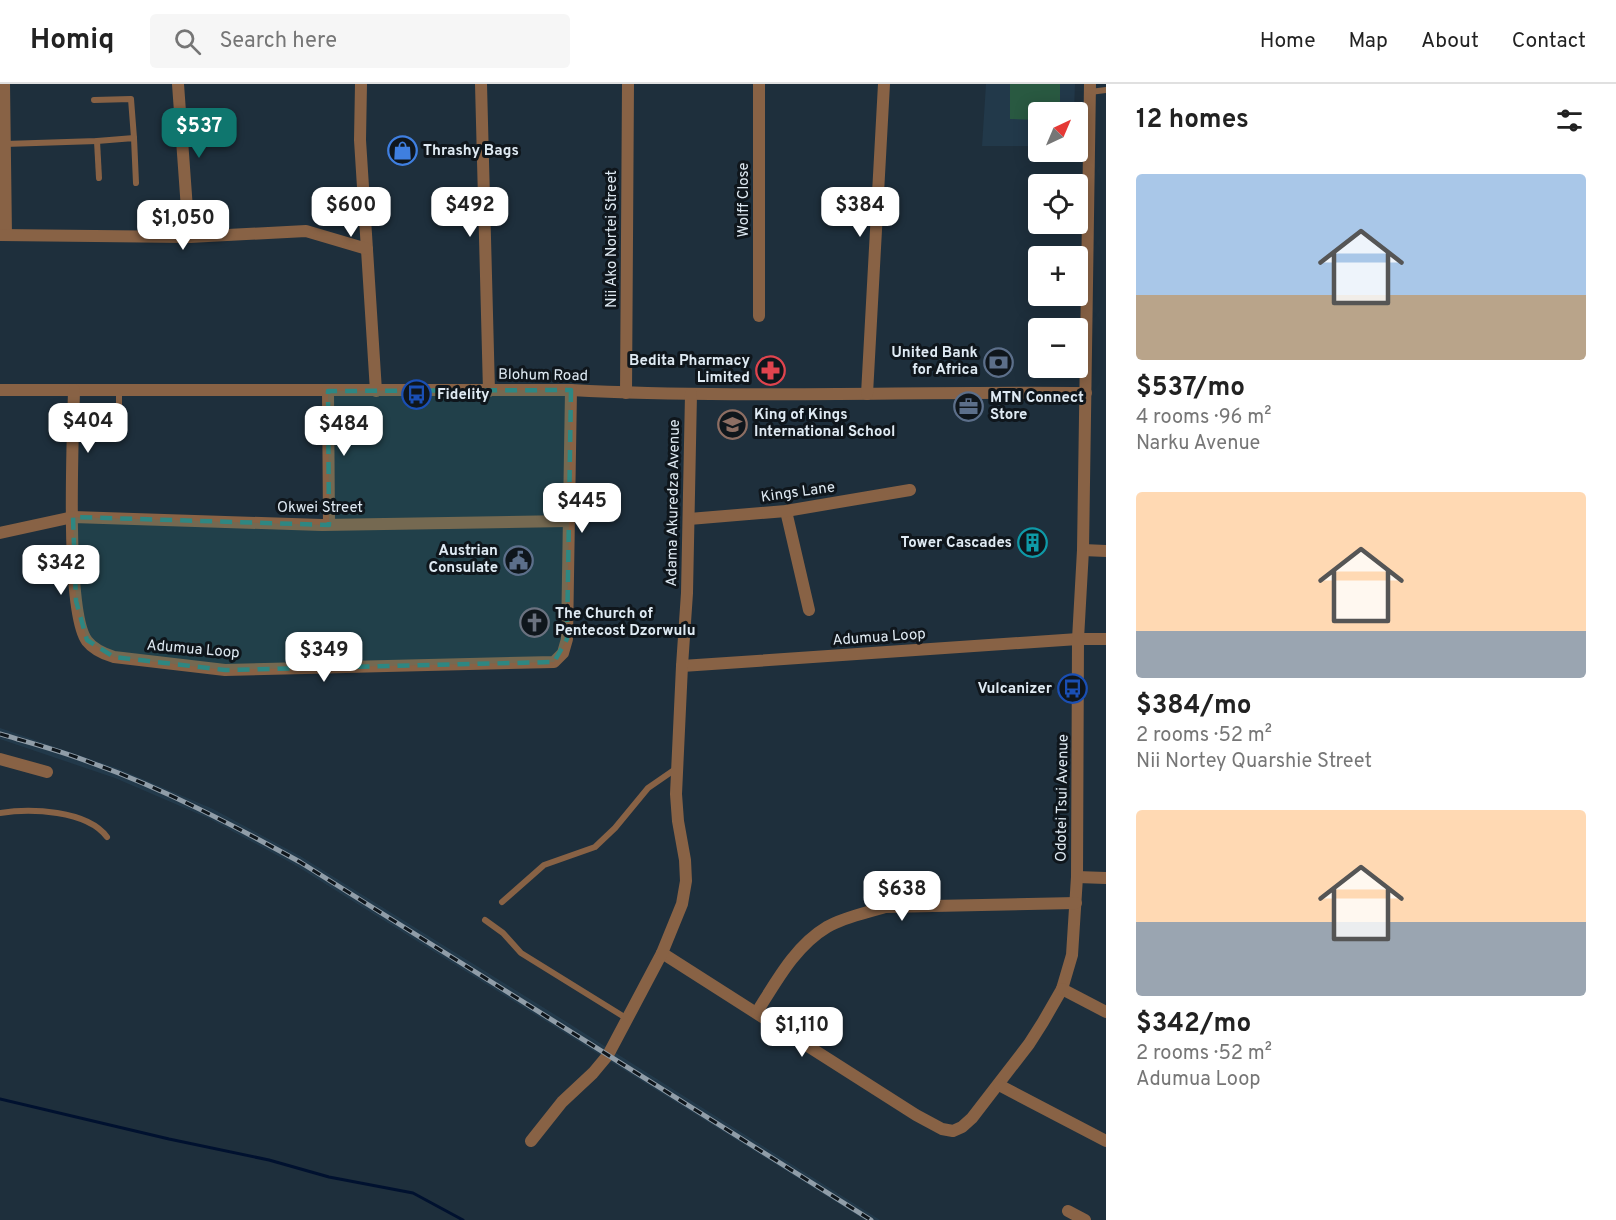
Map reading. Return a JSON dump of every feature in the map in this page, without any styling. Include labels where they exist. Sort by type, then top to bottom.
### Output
[{"type":"street","points":[[4,84],[3,235],[189,237],[306,231],[367,249]]},
{"type":"street","points":[[178,84],[189,237]]},
{"type":"street","points":[[361,84],[360,140],[376,391]]},
{"type":"street","points":[[481,84],[489,391]]},
{"type":"street","name":"Nii Ako Nortei Street","points":[[626,393],[628,84]]},
{"type":"street","name":"Wolff Close","points":[[759,84],[759,316]]},
{"type":"street","points":[[867,394],[884,84]]},
{"type":"street","name":"Odotei Tsui Avenue","points":[[662,953],[916,1115],[942,1129],[953,1131],[972,1118],[999,1085],[1029,1044],[1062,989],[1072,955],[1077,877],[1078,639],[1083,550],[1089,88]]},
{"type":"street","name":"Blohum Road","points":[[0,390],[571,390],[691,394],[1086,393]]},
{"type":"street","name":"Adumua Loop","points":[[74,390],[73,517],[76,601],[87,640],[101,653],[114,657],[225,670],[554,662],[563,653],[567,639],[567,521]]},
{"type":"street","points":[[567,521],[571,390]]},
{"type":"street","points":[[328,391],[329,524]]},
{"type":"street","name":"Adama Akuredza Avenue","points":[[531,1141],[562,1102],[593,1073],[608,1055],[662,953],[682,904],[686,880],[685,860],[676,794],[687,593],[691,394]]},
{"type":"street","name":"Kings Lane","points":[[689,519],[786,511],[910,490]]},
{"type":"street","points":[[786,511],[809,610]]},
{"type":"street","name":"Okwei Street","points":[[0,533],[73,517],[329,524],[567,521]]},
{"type":"street","points":[[1083,550],[1106,551]]},
{"type":"street","name":"Adumua Loop","points":[[682,666],[1106,639]]},
{"type":"street","points":[[0,759],[47,772]]},
{"type":"street","points":[[1077,877],[1106,878]]},
{"type":"street","points":[[757,1012],[784,968],[804,946],[828,927],[855,916],[885,907],[1076,903]]},
{"type":"street","points":[[1062,989],[1106,1012]]},
{"type":"street","points":[[999,1085],[1106,1141]]},
{"type":"street","points":[[1068,1211],[1085,1220]]},
{"type":"lane","points":[[1089,88],[1106,90]]},
{"type":"lane","points":[[94,100],[131,99],[136,183]]},
{"type":"lane","points":[[5,144],[134,138]]},
{"type":"lane","points":[[97,141],[99,178]]},
{"type":"lane","points":[[119,390],[119,418]]},
{"type":"lane","points":[[502,902],[544,865],[595,847],[615,828],[648,788],[678,768]]},
{"type":"lane","points":[[0,813],[65,814],[94,825],[107,837]]},
{"type":"lane","points":[[485,920],[503,933],[521,953],[626,1018]]},
{"type":"highlighted area","points":[[571,390],[567,639],[554,662],[225,670],[114,657],[87,640],[76,601],[73,517],[329,525],[328,391]]},
{"type":"shaded area","points":[[986,84],[1075,84],[1074,102],[1028,102],[1028,146],[982,146]]},
{"type":"shaded area","points":[[0,728],[119,769],[213,809],[300,856],[880,1220],[865,1220],[295,865],[208,818],[115,778],[0,739]]},
{"type":"green space","points":[[1010,84],[1060,84],[1060,102],[1028,102],[1028,120],[1010,119]]},
{"type":"waterway","points":[[0,1099],[269,1160],[329,1177],[413,1193],[463,1220]]},
{"type":"railway","points":[[0,734],[69,755],[145,784],[224,821],[300,862],[871,1220]]},
{"type":"place","name":"Thrashy Bags","points":[[402,151]]},
{"type":"place","name":"United Bank for Africa","points":[[999,362]]},
{"type":"place","name":"Bedita Pharmacy Limited","points":[[771,370]]},
{"type":"place","name":"Fidelity","points":[[416,395]]},
{"type":"place","name":"MTN Connect Store","points":[[969,407]]},
{"type":"place","name":"King of Kings International School","points":[[733,424]]},
{"type":"place","name":"Tower Cascades","points":[[1033,543]]},
{"type":"place","name":"Austrian Consulate","points":[[519,560]]},
{"type":"place","name":"The Church of Pentecost Dzorwulu","points":[[534,623]]},
{"type":"place","name":"Vulcanizer","points":[[1073,689]]}]
